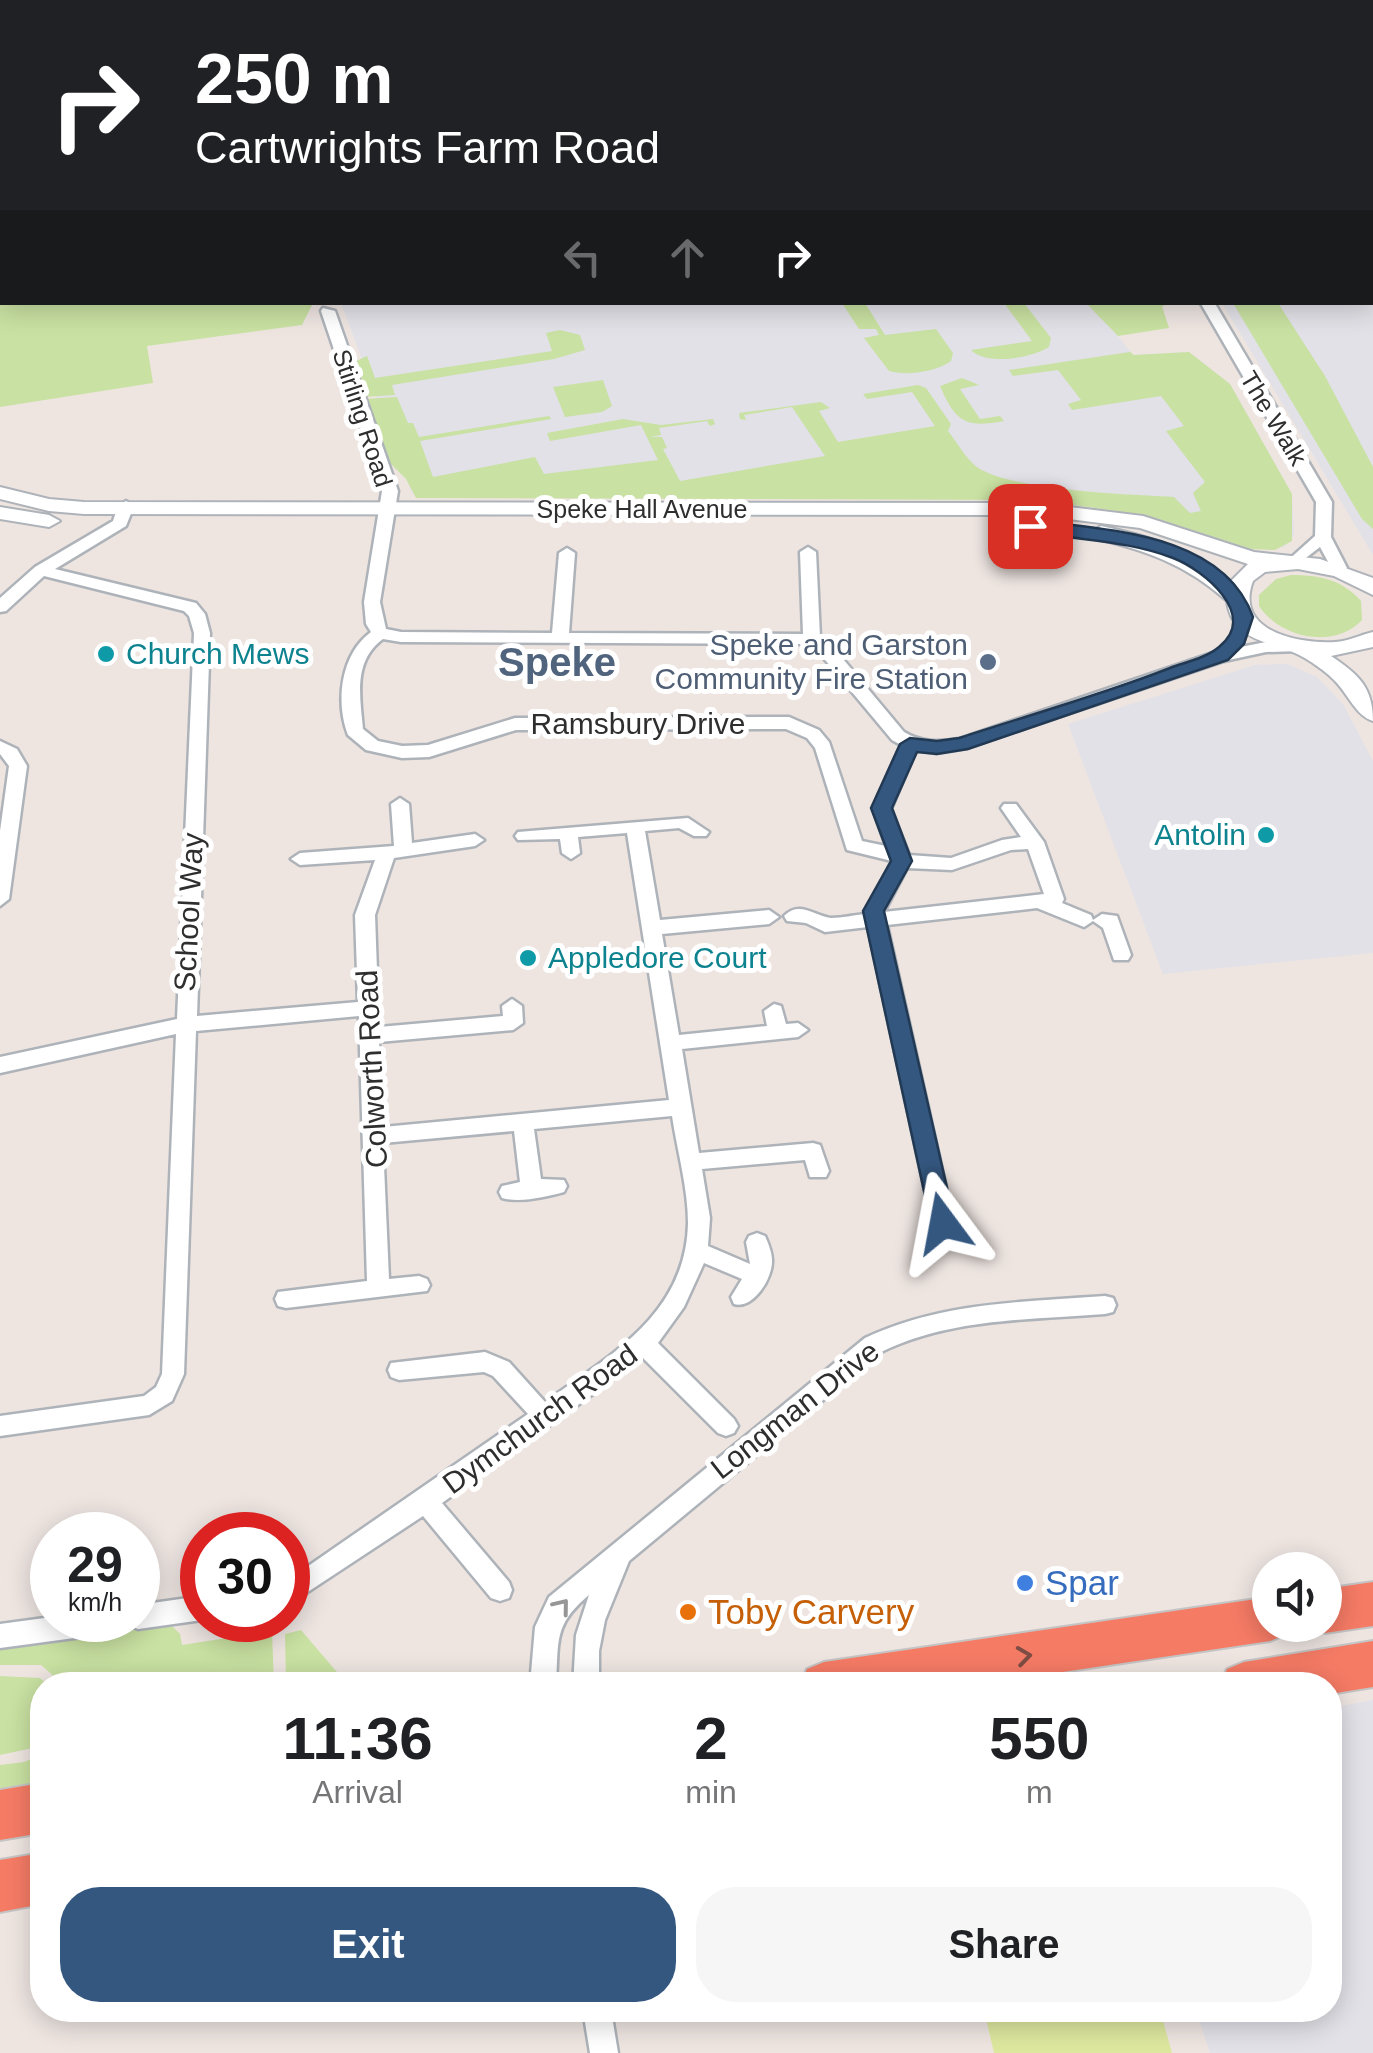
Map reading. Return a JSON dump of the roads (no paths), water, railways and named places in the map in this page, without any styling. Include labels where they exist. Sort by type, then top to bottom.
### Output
[{"type":"highway","points":[[1342,1609],[1373,1604]]},
{"type":"highway","points":[[913,1672],[1252,1623]]},
{"type":"highway","points":[[1324,1672],[1373,1664]]},
{"type":"highway","points":[[0,1815],[30,1810]]},
{"type":"highway","points":[[0,1886],[30,1881]]},
{"type":"street","name":"The Walk","points":[[1208,305],[1324,502],[1322,538],[1360,578]]},
{"type":"street","name":"Stirling Road","points":[[328,312],[390,491],[371,612],[380,633]]},
{"type":"street","name":"Speke Hall Avenue","points":[[0,493],[49,505],[123,515]]},
{"type":"street","name":"Speke Hall Avenue","points":[[386,518],[1037,509],[1143,522],[1250,558],[1360,578]]},
{"type":"street","name":"Speke Hall Avenue","points":[[0,513],[42,521],[123,515],[1051,526],[1129,538],[1184,556],[1215,576],[1256,630],[1300,649]]},
{"type":"street","points":[[2,602],[41,570],[123,515]]},
{"type":"street","points":[[1222,656],[1234,644],[1240,586],[1249,575],[1286,563],[1322,538]]},
{"type":"street","points":[[808,552],[812,639]]},
{"type":"street","points":[[560,638],[567,553]]},
{"type":"street","name":"School Way","points":[[0,1426],[149,1405],[164,1394],[173,1374],[202,633],[198,614],[179,602],[41,570]]},
{"type":"street","points":[[380,633],[812,639],[822,645],[898,736],[910,744],[937,748],[961,744],[1222,656],[1266,647],[1342,651],[1373,639]]},
{"type":"street","name":"Ramsbury Drive","points":[[380,633],[365,641],[350,672],[354,731],[372,746],[402,752],[430,751],[516,724],[789,723],[813,734],[823,746],[854,846],[901,858]]},
{"type":"street","points":[[1300,649],[1342,674],[1373,714]]},
{"type":"street","points":[[910,744],[882,808],[901,858],[874,911],[943,1223]]},
{"type":"street","points":[[0,748],[11,752],[18,766],[0,899]]},
{"type":"street","points":[[395,850],[400,804]]},
{"type":"street","points":[[794,916],[809,916],[825,925],[1055,899],[1036,842],[1010,808]]},
{"type":"street","points":[[524,836],[682,822],[700,832]]},
{"type":"street","name":"Dymchurch Road","points":[[310,1579],[426,1502],[542,1414],[644,1344],[671,1312],[699,1252],[700,1218],[635,826]]},
{"type":"street","points":[[568,832],[571,853]]},
{"type":"street","points":[[313,862],[475,840]]},
{"type":"street","points":[[901,858],[952,864],[1009,844],[1036,842]]},
{"type":"street","name":"Colworth Road","points":[[378,1289],[366,915],[395,850]]},
{"type":"street","points":[[1042,902],[1093,921],[1110,921],[1121,954]]},
{"type":"street","points":[[652,928],[757,912]]},
{"type":"street","points":[[371,1036],[514,1023],[512,1006]]},
{"type":"street","points":[[0,1065],[184,1026],[368,1008]]},
{"type":"street","points":[[672,1042],[783,1024]]},
{"type":"street","points":[[376,1136],[682,1106]]},
{"type":"street","points":[[523,1122],[521,1190],[556,1186]]},
{"type":"street","points":[[691,1162],[813,1151],[818,1171]]},
{"type":"street","points":[[742,1297],[762,1262],[757,1242]]},
{"type":"street","points":[[699,1252],[757,1276]]},
{"type":"street","points":[[286,1299],[419,1284]]},
{"type":"street","name":"Longman Drive","points":[[544,1672],[548,1627],[558,1605],[873,1346],[904,1328],[935,1321],[1105,1305]]},
{"type":"street","points":[[644,1344],[726,1426]]},
{"type":"street","points":[[399,1370],[485,1362],[501,1369],[542,1414]]},
{"type":"street","points":[[426,1502],[500,1590]]},
{"type":"street","name":"Longman Drive","points":[[585,1672],[587,1628],[624,1548]]},
{"type":"street","points":[[0,1636],[30,1632]]},
{"type":"street","points":[[599,2022],[604,2053]]},
{"type":"place","name":"Church Mews","points":[[106,654]]},
{"type":"place","name":"Speke and Garston Community Fire Station","points":[[988,662]]},
{"type":"place","name":"Antolin","points":[[1266,835]]},
{"type":"place","name":"Appledore Court","points":[[528,958]]},
{"type":"place","name":"Spar","points":[[1025,1583]]},
{"type":"place","name":"Toby Carvery","points":[[688,1612]]},
{"type":"district","name":"Speke","points":[[557,662]]}]
